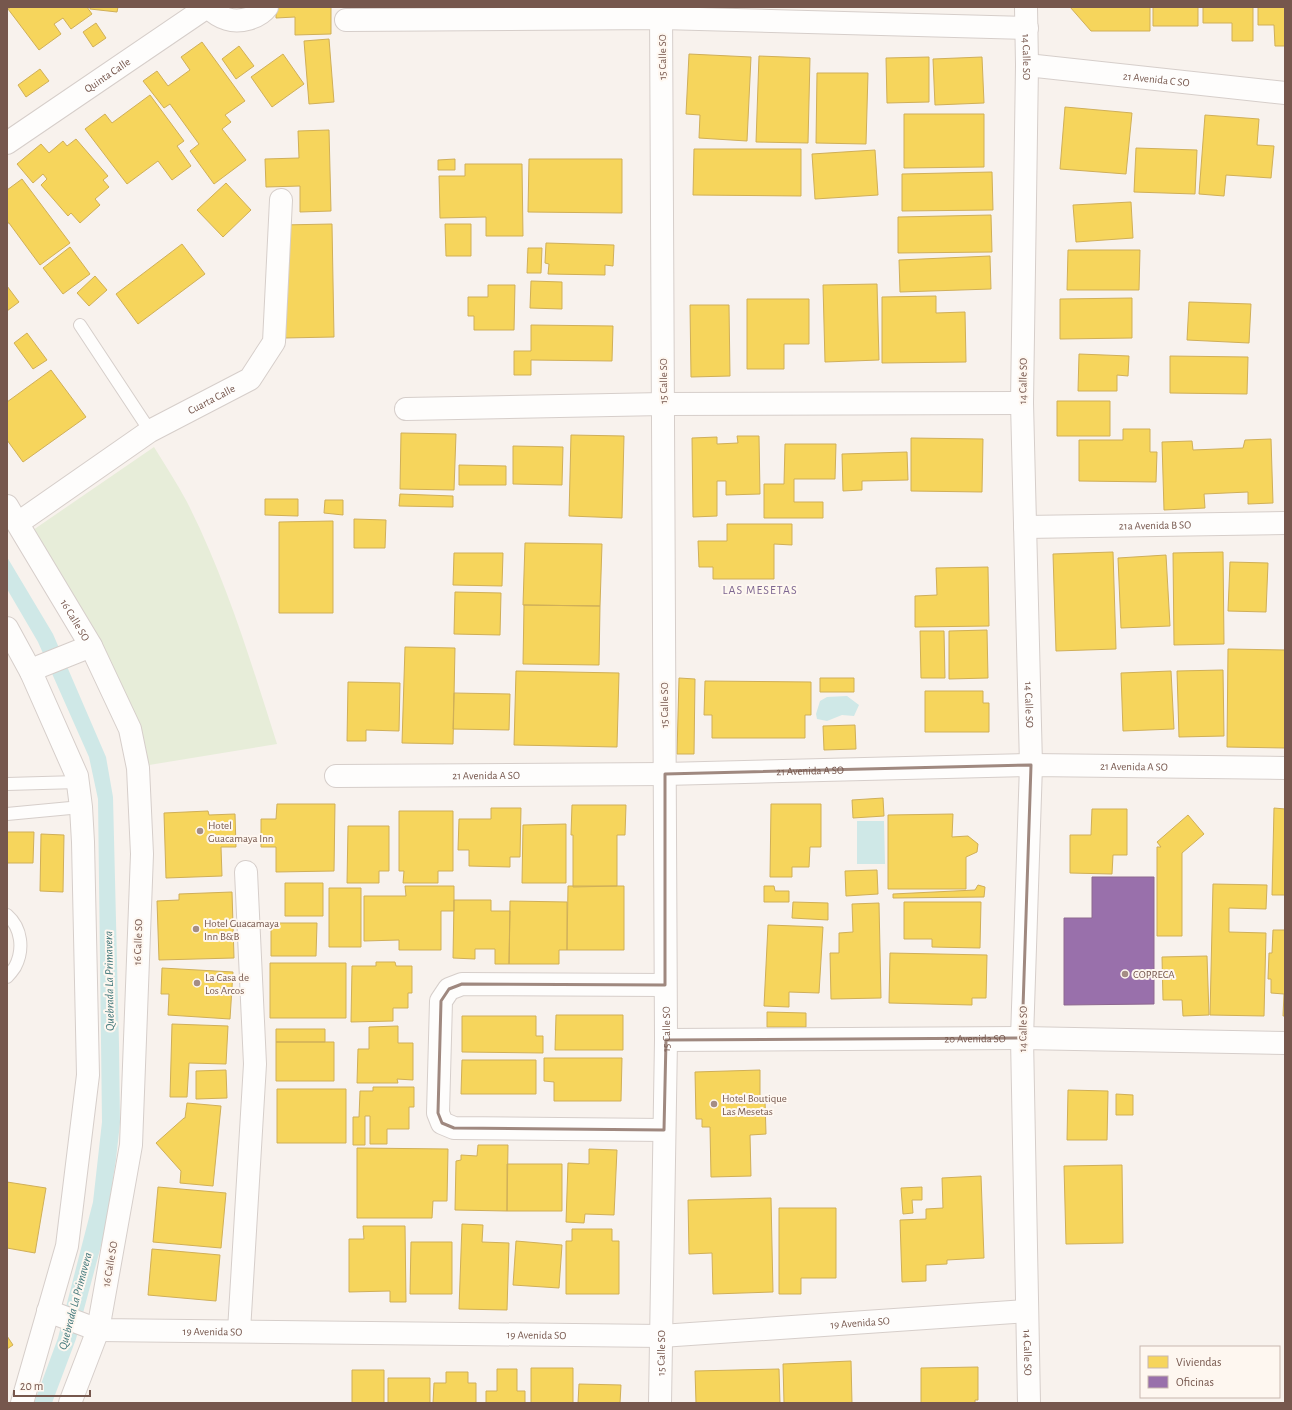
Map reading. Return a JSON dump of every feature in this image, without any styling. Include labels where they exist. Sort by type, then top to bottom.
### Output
[{"type":"street","name":"Quinta Calle","points":[[7,143],[208,7],[227,19],[240,20],[254,17],[268,7]]},
{"type":"street","points":[[346,20],[662,12],[1026,18]]},
{"type":"street","name":"15 Calle SO","points":[[660,1403],[666,1040],[662,12]]},
{"type":"street","name":"14 Calle SO","points":[[1026,18],[1027,65],[1022,402],[1031,765],[1022,1038],[1029,1403]]},
{"type":"street","name":"21 Avenida C SO","points":[[1027,65],[1285,93]]},
{"type":"street","name":"Cuarta Calle","points":[[12,514],[150,431],[250,378],[274,342],[281,200]]},
{"type":"street","points":[[406,409],[663,404],[1022,402]]},
{"type":"street","name":"16 Calle SO","points":[[12,514],[130,729],[138,768],[142,854],[131,1145],[95,1329],[70,1403]]},
{"type":"street","name":"21a Avenida B SO","points":[[1025,527],[1285,523]]},
{"type":"street","points":[[7,628],[36,669],[77,776],[83,842],[88,1075],[67,1246],[50,1312],[22,1403]]},
{"type":"street","points":[[36,669],[85,648]]},
{"type":"street","name":"21 Avenida A SO","points":[[336,776],[665,774],[1031,765],[1285,768]]},
{"type":"street","points":[[239,1332],[255,1064],[246,872]]},
{"type":"street","points":[[664,1130],[454,1128],[442,1123],[438,1113],[441,1001],[449,989],[462,984],[665,985]]},
{"type":"street","name":"20 Avenida SO","points":[[666,1040],[1022,1038],[1285,1043]]},
{"type":"street","name":"19 Avenida SO","points":[[50,1312],[95,1329],[239,1332],[661,1336],[1027,1311]]},
{"type":"lane","points":[[80,325],[150,431]]},
{"type":"lane","points":[[7,784],[78,782]]},
{"type":"lane","points":[[7,814],[81,807]]},
{"type":"lane","points":[[7,915],[17,929],[21,942],[20,955],[15,968],[7,977]]},
{"type":"highlighted area","points":[[1031,765],[1022,1038],[666,1040],[664,1130],[454,1128],[442,1123],[438,1113],[441,1001],[449,989],[462,984],[665,985],[665,774]]},
{"type":"green space","points":[[154,447],[187,502],[214,561],[237,621],[277,744],[137,767],[115,713],[20,539]]},
{"type":"water","name":"Quebrada La Primavera","points":[[7,557],[53,634],[106,757],[113,797],[120,1123],[105,1231],[76,1339],[52,1403],[34,1403],[58,1338],[93,1202],[102,1122],[98,799],[89,757],[38,642],[7,589]]},
{"type":"water","points":[[847,696],[859,705],[854,716],[842,715],[827,721],[817,719],[816,714],[820,701],[827,697]]},
{"type":"water","points":[[857,821],[884,821],[885,864],[857,864]]},
{"type":"building: Viviendas","points":[[11,7],[87,7],[92,14],[71,29],[63,18],[54,24],[61,34],[39,50],[8,9]]},
{"type":"building: Viviendas","points":[[90,7],[118,7],[117,12],[90,9]]},
{"type":"building: Viviendas","points":[[276,7],[331,7],[331,34],[295,35],[295,17],[276,18]]},
{"type":"building: Viviendas","points":[[1070,7],[1150,7],[1150,31],[1091,31]]},
{"type":"building: Viviendas","points":[[1153,7],[1198,7],[1198,26],[1153,26]]},
{"type":"building: Viviendas","points":[[1203,7],[1253,7],[1253,41],[1232,41],[1232,23],[1203,23]]},
{"type":"building: Viviendas","points":[[1258,7],[1285,7],[1285,46],[1275,46],[1274,25],[1258,25]]},
{"type":"building: Viviendas","points":[[96,23],[106,38],[93,47],[83,32]]},
{"type":"building: Viviendas","points":[[329,39],[334,102],[309,104],[304,41]]},
{"type":"building: Viviendas","points":[[202,42],[245,101],[225,115],[231,122],[222,129],[246,160],[214,184],[190,151],[199,144],[170,104],[164,108],[143,81],[157,71],[168,86],[190,70],[181,57]]},
{"type":"building: Viviendas","points":[[239,46],[254,66],[236,79],[222,59]]},
{"type":"building: Viviendas","points":[[283,54],[304,84],[272,107],[251,77]]},
{"type":"building: Viviendas","points":[[689,54],[751,57],[747,141],[699,138],[700,115],[686,114]]},
{"type":"building: Viviendas","points":[[759,56],[810,58],[808,143],[756,142]]},
{"type":"building: Viviendas","points":[[929,57],[929,102],[887,103],[886,58]]},
{"type":"building: Viviendas","points":[[982,57],[984,103],[935,105],[933,59]]},
{"type":"building: Viviendas","points":[[40,69],[49,81],[26,97],[18,85]]},
{"type":"building: Viviendas","points":[[817,73],[868,73],[866,144],[816,143]]},
{"type":"building: Viviendas","points":[[150,95],[184,141],[177,146],[191,166],[172,180],[158,161],[127,184],[85,129],[105,114],[112,123]]},
{"type":"building: Viviendas","points":[[1065,107],[1132,113],[1126,174],[1060,169]]},
{"type":"building: Viviendas","points":[[904,114],[984,114],[984,167],[904,168]]},
{"type":"building: Viviendas","points":[[1205,115],[1259,119],[1257,145],[1274,146],[1271,178],[1226,175],[1224,196],[1199,194]]},
{"type":"building: Viviendas","points":[[329,130],[331,211],[300,212],[300,186],[266,187],[265,159],[299,158],[298,131]]},
{"type":"building: Viviendas","points":[[76,139],[108,176],[103,180],[109,187],[95,199],[100,205],[80,223],[71,213],[68,216],[41,185],[47,179],[43,174],[33,183],[17,164],[41,144],[49,153],[63,141],[67,146]]},
{"type":"building: Viviendas","points":[[1136,148],[1197,150],[1195,194],[1134,192]]},
{"type":"building: Viviendas","points":[[694,149],[801,149],[801,196],[693,195]]},
{"type":"building: Viviendas","points":[[875,150],[878,195],[815,199],[812,154]]},
{"type":"building: Viviendas","points":[[455,159],[455,170],[438,170],[438,160]]},
{"type":"building: Viviendas","points":[[529,159],[622,159],[622,213],[528,212]]},
{"type":"building: Viviendas","points":[[465,164],[522,164],[523,236],[486,236],[486,217],[440,218],[439,176],[465,176]]},
{"type":"building: Viviendas","points":[[992,172],[993,210],[902,211],[902,174]]},
{"type":"building: Viviendas","points":[[22,179],[70,243],[40,265],[9,223],[7,223],[7,190]]},
{"type":"building: Viviendas","points":[[226,183],[251,210],[223,237],[197,210]]},
{"type":"building: Viviendas","points":[[1131,202],[1133,238],[1076,242],[1073,205]]},
{"type":"building: Viviendas","points":[[991,215],[992,252],[898,253],[898,217]]},
{"type":"building: Viviendas","points":[[332,224],[334,337],[284,338],[282,225]]},
{"type":"building: Viviendas","points":[[445,224],[471,224],[471,256],[446,256]]},
{"type":"building: Viviendas","points":[[546,243],[614,245],[613,266],[605,265],[605,275],[548,274],[549,264],[545,263]]},
{"type":"building: Viviendas","points":[[182,244],[205,274],[138,324],[116,294]]},
{"type":"building: Viviendas","points":[[70,247],[90,274],[63,294],[43,268]]},
{"type":"building: Viviendas","points":[[528,248],[542,248],[541,273],[527,273]]},
{"type":"building: Viviendas","points":[[1068,250],[1140,250],[1139,290],[1067,290]]},
{"type":"building: Viviendas","points":[[990,256],[991,289],[900,292],[899,260]]},
{"type":"building: Viviendas","points":[[95,276],[107,290],[89,306],[77,293]]},
{"type":"building: Viviendas","points":[[531,281],[562,282],[562,309],[530,308]]},
{"type":"building: Viviendas","points":[[877,284],[879,360],[825,362],[823,285]]},
{"type":"building: Viviendas","points":[[488,285],[515,285],[514,330],[474,330],[474,316],[468,316],[468,297],[488,297]]},
{"type":"building: Viviendas","points":[[7,286],[19,302],[7,311]]},
{"type":"building: Viviendas","points":[[936,296],[936,313],[965,312],[966,362],[882,363],[882,297]]},
{"type":"building: Viviendas","points":[[1132,298],[1132,338],[1060,339],[1060,299]]},
{"type":"building: Viviendas","points":[[747,299],[809,299],[809,344],[784,344],[784,369],[747,369]]},
{"type":"building: Viviendas","points":[[1189,302],[1251,304],[1249,343],[1187,340]]},
{"type":"building: Viviendas","points":[[690,305],[729,305],[730,376],[691,377]]},
{"type":"building: Viviendas","points":[[531,325],[613,326],[612,361],[531,360],[531,375],[514,375],[514,351],[531,351]]},
{"type":"building: Viviendas","points":[[27,333],[47,360],[33,369],[14,343]]},
{"type":"building: Viviendas","points":[[1079,354],[1129,356],[1128,376],[1117,375],[1117,391],[1078,391]]},
{"type":"building: Viviendas","points":[[1170,356],[1248,357],[1247,394],[1170,393]]},
{"type":"building: Viviendas","points":[[51,370],[86,417],[23,462],[7,440],[7,402]]},
{"type":"building: Viviendas","points":[[1057,401],[1110,401],[1110,436],[1057,436]]},
{"type":"building: Viviendas","points":[[1123,429],[1150,429],[1150,452],[1157,452],[1156,482],[1079,481],[1079,440],[1123,440]]},
{"type":"building: Viviendas","points":[[401,433],[456,434],[454,490],[400,489]]},
{"type":"building: Viviendas","points":[[571,435],[624,436],[622,518],[569,516]]},
{"type":"building: Viviendas","points":[[737,436],[759,436],[760,494],[726,495],[726,481],[717,481],[717,516],[693,517],[692,438],[717,437],[717,444],[738,443]]},
{"type":"building: Viviendas","points":[[911,438],[983,439],[982,492],[911,491]]},
{"type":"building: Viviendas","points":[[1271,439],[1273,503],[1248,504],[1248,492],[1204,494],[1205,508],[1164,510],[1162,442],[1192,441],[1193,450],[1243,448],[1245,440]]},
{"type":"building: Viviendas","points":[[785,444],[836,444],[835,479],[794,479],[794,502],[823,502],[823,518],[764,518],[764,484],[784,484]]},
{"type":"building: Viviendas","points":[[513,446],[563,447],[562,485],[513,484]]},
{"type":"building: Viviendas","points":[[907,452],[908,480],[862,481],[862,490],[843,491],[842,454]]},
{"type":"building: Viviendas","points":[[459,465],[506,466],[506,485],[459,485]]},
{"type":"building: Viviendas","points":[[400,494],[453,496],[453,507],[399,506]]},
{"type":"building: Viviendas","points":[[265,499],[298,499],[298,516],[265,515]]},
{"type":"building: Viviendas","points":[[325,500],[343,500],[343,515],[324,513]]},
{"type":"building: Viviendas","points":[[354,519],[386,520],[385,548],[354,548]]},
{"type":"building: Viviendas","points":[[333,521],[333,613],[279,613],[279,522]]},
{"type":"building: Viviendas","points":[[727,524],[792,524],[792,545],[774,544],[774,579],[713,579],[713,567],[699,567],[698,541],[727,541]]},
{"type":"building: Viviendas","points":[[525,543],[602,544],[600,606],[523,605]]},
{"type":"building: Viviendas","points":[[1113,552],[1116,649],[1056,651],[1053,554]]},
{"type":"building: Viviendas","points":[[1223,552],[1224,644],[1174,645],[1173,553]]},
{"type":"building: Viviendas","points":[[454,553],[503,553],[502,586],[453,585]]},
{"type":"building: Viviendas","points":[[1166,555],[1170,626],[1121,628],[1118,558]]},
{"type":"building: Viviendas","points":[[1230,562],[1268,563],[1266,612],[1228,611]]},
{"type":"building: Viviendas","points":[[988,567],[989,626],[915,627],[915,596],[937,595],[936,568]]},
{"type":"building: Viviendas","points":[[455,592],[501,593],[500,635],[454,634]]},
{"type":"building: Viviendas","points":[[524,605],[600,606],[599,665],[523,664]]},
{"type":"building: Viviendas","points":[[987,630],[988,678],[949,679],[949,631]]},
{"type":"building: Viviendas","points":[[920,631],[944,631],[945,678],[921,678]]},
{"type":"building: Viviendas","points":[[405,647],[455,648],[453,744],[402,743]]},
{"type":"building: Viviendas","points":[[1228,649],[1285,650],[1285,748],[1227,747]]},
{"type":"building: Viviendas","points":[[1223,670],[1224,736],[1179,737],[1177,671]]},
{"type":"building: Viviendas","points":[[516,671],[619,673],[617,747],[514,745]]},
{"type":"building: Viviendas","points":[[1171,671],[1174,729],[1123,731],[1121,673]]},
{"type":"building: Viviendas","points":[[679,678],[695,679],[694,754],[677,754]]},
{"type":"building: Viviendas","points":[[820,678],[854,678],[854,692],[820,692]]},
{"type":"building: Viviendas","points":[[705,681],[811,682],[811,715],[805,715],[805,738],[712,738],[712,715],[704,715]]},
{"type":"building: Viviendas","points":[[348,682],[400,683],[399,731],[366,730],[366,741],[347,741]]},
{"type":"building: Viviendas","points":[[925,691],[983,691],[983,703],[989,703],[989,732],[925,732]]},
{"type":"building: Viviendas","points":[[454,693],[510,694],[509,730],[453,729]]},
{"type":"building: Viviendas","points":[[855,725],[856,749],[824,750],[823,726]]},
{"type":"building: Viviendas","points":[[883,798],[884,816],[853,818],[852,800]]},
{"type":"building: Viviendas","points":[[277,804],[335,804],[334,871],[276,872],[276,847],[261,847],[261,819],[276,819]]},
{"type":"building: Viviendas","points":[[771,804],[821,804],[821,847],[810,847],[809,867],[792,867],[792,877],[770,877]]},
{"type":"building: Viviendas","points":[[572,805],[626,805],[625,835],[617,835],[617,886],[573,887],[573,835],[571,835]]},
{"type":"building: Viviendas","points":[[491,808],[521,808],[520,857],[510,857],[510,867],[469,866],[469,850],[458,850],[459,819],[491,819]]},
{"type":"building: Viviendas","points":[[1274,808],[1285,809],[1285,895],[1272,895]]},
{"type":"building: Viviendas","points":[[1092,809],[1127,809],[1127,855],[1113,855],[1112,874],[1070,873],[1070,835],[1091,835]]},
{"type":"building: Viviendas","name":"Hotel Guacamaya Inn","points":[[208,811],[209,815],[235,814],[236,847],[221,847],[222,876],[166,878],[164,813]]},
{"type":"building: Viviendas","points":[[399,811],[453,811],[453,871],[438,871],[438,883],[403,883],[404,871],[399,871]]},
{"type":"building: Viviendas","points":[[953,814],[952,837],[968,836],[978,844],[977,852],[966,857],[966,889],[888,889],[888,815]]},
{"type":"building: Viviendas","points":[[1188,815],[1204,834],[1182,853],[1182,936],[1157,936],[1157,847],[1161,847],[1157,842]]},
{"type":"building: Viviendas","points":[[566,824],[566,883],[522,883],[523,825]]},
{"type":"building: Viviendas","points":[[348,826],[389,826],[389,871],[379,871],[379,883],[347,883]]},
{"type":"building: Viviendas","points":[[7,832],[34,832],[33,863],[7,863]]},
{"type":"building: Viviendas","points":[[41,834],[64,835],[63,892],[40,891]]},
{"type":"building: Viviendas","points":[[877,870],[878,894],[846,896],[845,871]]},
{"type":"building: Viviendas","points":[[285,883],[323,883],[323,916],[285,916]]},
{"type":"building: Viviendas","points":[[1213,884],[1267,885],[1266,909],[1229,908],[1229,932],[1266,933],[1264,1016],[1210,1015]]},
{"type":"building: Viviendas","points":[[978,885],[985,887],[984,897],[893,898],[893,894],[975,890]]},
{"type":"building: Viviendas","points":[[405,886],[454,886],[454,911],[441,911],[441,950],[399,950],[399,940],[364,941],[364,896],[406,896]]},
{"type":"building: Viviendas","points":[[568,886],[624,886],[624,950],[567,950]]},
{"type":"building: Viviendas","points":[[764,886],[774,886],[775,891],[789,891],[789,902],[764,902]]},
{"type":"building: Viviendas","points":[[329,888],[361,888],[361,947],[329,947]]},
{"type":"building: Viviendas","name":"Hotel Guacamaya Inn B&B","points":[[232,892],[234,958],[159,960],[157,901],[179,900],[179,894]]},
{"type":"building: Viviendas","points":[[454,900],[491,900],[491,911],[510,911],[509,964],[495,964],[495,949],[475,949],[475,959],[453,958]]},
{"type":"building: Viviendas","points":[[510,901],[567,902],[567,950],[559,950],[559,964],[509,964]]},
{"type":"building: Viviendas","points":[[793,902],[828,903],[828,920],[792,918]]},
{"type":"building: Viviendas","points":[[904,902],[981,902],[980,948],[932,947],[932,939],[904,939]]},
{"type":"building: Viviendas","points":[[879,903],[881,998],[831,999],[830,953],[839,953],[839,933],[853,932],[852,904]]},
{"type":"building: Viviendas","points":[[271,923],[317,923],[316,956],[271,956]]},
{"type":"building: Viviendas","points":[[768,925],[823,927],[819,993],[789,992],[789,1007],[764,1006]]},
{"type":"building: Viviendas","points":[[1273,930],[1285,930],[1285,1016],[1283,1016],[1284,994],[1271,993],[1271,979],[1268,979],[1269,953],[1272,953]]},
{"type":"building: Viviendas","points":[[890,953],[987,955],[986,998],[972,998],[972,1005],[889,1003]]},
{"type":"building: Viviendas","points":[[1207,956],[1209,1015],[1183,1016],[1182,1000],[1163,1000],[1162,957]]},
{"type":"building: Viviendas","points":[[376,962],[395,962],[396,966],[412,966],[412,993],[408,993],[408,1008],[393,1008],[393,1021],[351,1022],[352,966],[376,966]]},
{"type":"building: Viviendas","points":[[270,963],[346,963],[346,1018],[270,1018]]},
{"type":"building: Viviendas","name":"La Casa de Los Arcos","points":[[162,968],[233,972],[230,1019],[168,1015],[169,994],[161,994]]},
{"type":"building: Viviendas","points":[[767,1012],[806,1013],[806,1027],[767,1027]]},
{"type":"building: Viviendas","points":[[556,1015],[623,1015],[623,1050],[555,1050]]},
{"type":"building: Viviendas","points":[[462,1016],[536,1016],[536,1036],[543,1036],[543,1053],[462,1052]]},
{"type":"building: Viviendas","points":[[172,1024],[228,1026],[226,1064],[189,1063],[187,1097],[170,1097]]},
{"type":"building: Viviendas","points":[[398,1026],[398,1043],[413,1043],[413,1080],[397,1079],[398,1083],[357,1083],[358,1049],[369,1049],[369,1027]]},
{"type":"building: Viviendas","points":[[276,1029],[325,1029],[325,1042],[276,1042]]},
{"type":"building: Viviendas","points":[[276,1042],[334,1042],[334,1081],[276,1081]]},
{"type":"building: Viviendas","points":[[544,1058],[622,1058],[621,1101],[554,1101],[554,1082],[544,1081]]},
{"type":"building: Viviendas","points":[[462,1060],[536,1060],[536,1094],[461,1094]]},
{"type":"building: Viviendas","points":[[226,1070],[227,1098],[196,1099],[196,1071]]},
{"type":"building: Viviendas","points":[[760,1070],[760,1100],[765,1100],[766,1134],[750,1135],[751,1176],[711,1177],[710,1127],[702,1127],[702,1119],[696,1119],[695,1072]]},
{"type":"building: Viviendas","points":[[373,1087],[414,1087],[414,1107],[409,1107],[409,1129],[387,1129],[387,1144],[370,1144],[370,1116],[365,1116],[365,1145],[353,1145],[353,1117],[359,1117],[360,1091],[373,1091]]},
{"type":"building: Viviendas","points":[[277,1089],[346,1089],[346,1143],[277,1143]]},
{"type":"building: Viviendas","points":[[1068,1090],[1108,1091],[1107,1140],[1067,1140]]},
{"type":"building: Viviendas","points":[[1116,1094],[1133,1095],[1133,1115],[1116,1115]]},
{"type":"building: Viviendas","points":[[187,1103],[221,1106],[213,1186],[180,1183],[181,1171],[156,1143],[185,1118]]},
{"type":"building: Viviendas","points":[[478,1145],[508,1145],[507,1211],[455,1210],[456,1161],[461,1160],[461,1155],[477,1156]]},
{"type":"building: Viviendas","points":[[357,1148],[448,1149],[447,1201],[433,1201],[432,1218],[357,1218]]},
{"type":"building: Viviendas","points":[[589,1149],[617,1150],[614,1215],[585,1214],[584,1223],[566,1222],[568,1163],[589,1164]]},
{"type":"building: Viviendas","points":[[507,1164],[562,1164],[562,1211],[507,1211]]},
{"type":"building: Viviendas","points":[[1122,1165],[1123,1243],[1066,1244],[1064,1166]]},
{"type":"building: Viviendas","points":[[981,1176],[984,1258],[947,1260],[947,1264],[926,1265],[926,1281],[902,1282],[900,1220],[926,1219],[926,1209],[943,1208],[942,1178]]},
{"type":"building: Viviendas","points":[[7,1182],[46,1188],[35,1253],[7,1248]]},
{"type":"building: Viviendas","points":[[158,1187],[226,1193],[221,1248],[153,1242]]},
{"type":"building: Viviendas","points":[[922,1187],[922,1200],[912,1200],[913,1213],[903,1214],[901,1188]]},
{"type":"building: Viviendas","points":[[771,1198],[773,1292],[713,1294],[712,1253],[689,1254],[688,1200]]},
{"type":"building: Viviendas","points":[[779,1208],[836,1208],[836,1278],[801,1278],[801,1294],[779,1294]]},
{"type":"building: Viviendas","points":[[462,1224],[483,1225],[482,1242],[509,1243],[507,1310],[459,1309]]},
{"type":"building: Viviendas","points":[[363,1226],[405,1226],[406,1302],[390,1302],[390,1291],[349,1292],[349,1239],[364,1239]]},
{"type":"building: Viviendas","points":[[572,1229],[612,1229],[612,1241],[619,1241],[619,1294],[566,1294],[566,1241],[572,1241]]},
{"type":"building: Viviendas","points":[[516,1241],[562,1245],[559,1288],[513,1285]]},
{"type":"building: Viviendas","points":[[411,1242],[452,1242],[452,1294],[410,1294]]},
{"type":"building: Viviendas","points":[[152,1249],[220,1255],[216,1301],[148,1295]]},
{"type":"building: Viviendas","points":[[7,1336],[13,1345],[7,1349]]},
{"type":"building: Viviendas","points":[[851,1361],[852,1403],[784,1403],[783,1364]]},
{"type":"building: Viviendas","points":[[978,1367],[978,1400],[975,1400],[975,1403],[921,1403],[921,1368]]},
{"type":"building: Viviendas","points":[[531,1368],[573,1368],[573,1403],[531,1403]]},
{"type":"building: Viviendas","points":[[497,1369],[517,1369],[517,1391],[525,1391],[525,1403],[486,1403],[486,1391],[497,1391]]},
{"type":"building: Viviendas","points":[[779,1369],[780,1403],[696,1403],[695,1371]]},
{"type":"building: Viviendas","points":[[352,1370],[384,1370],[384,1403],[352,1403]]},
{"type":"building: Viviendas","points":[[446,1372],[468,1372],[468,1383],[476,1383],[476,1403],[433,1403],[434,1383],[446,1383]]},
{"type":"building: Viviendas","points":[[388,1378],[430,1378],[430,1403],[388,1403]]},
{"type":"building: Viviendas","points":[[579,1384],[621,1385],[620,1403],[578,1403]]},
{"type":"building: Oficinas","points":[[1092,877],[1154,877],[1154,1004],[1064,1005],[1064,918],[1092,918]]},
{"type":"place","name":"Hotel Guacamaya Inn","points":[[200,831]]},
{"type":"place","name":"Hotel Guacamaya Inn B&B","points":[[196,929]]},
{"type":"place","name":"COPRECA","points":[[1125,974]]},
{"type":"place","name":"La Casa de Los Arcos","points":[[197,983]]},
{"type":"place","name":"Hotel Boutique Las Mesetas","points":[[714,1104]]},
{"type":"district","name":"LAS MESETAS","points":[[760,590]]}]
